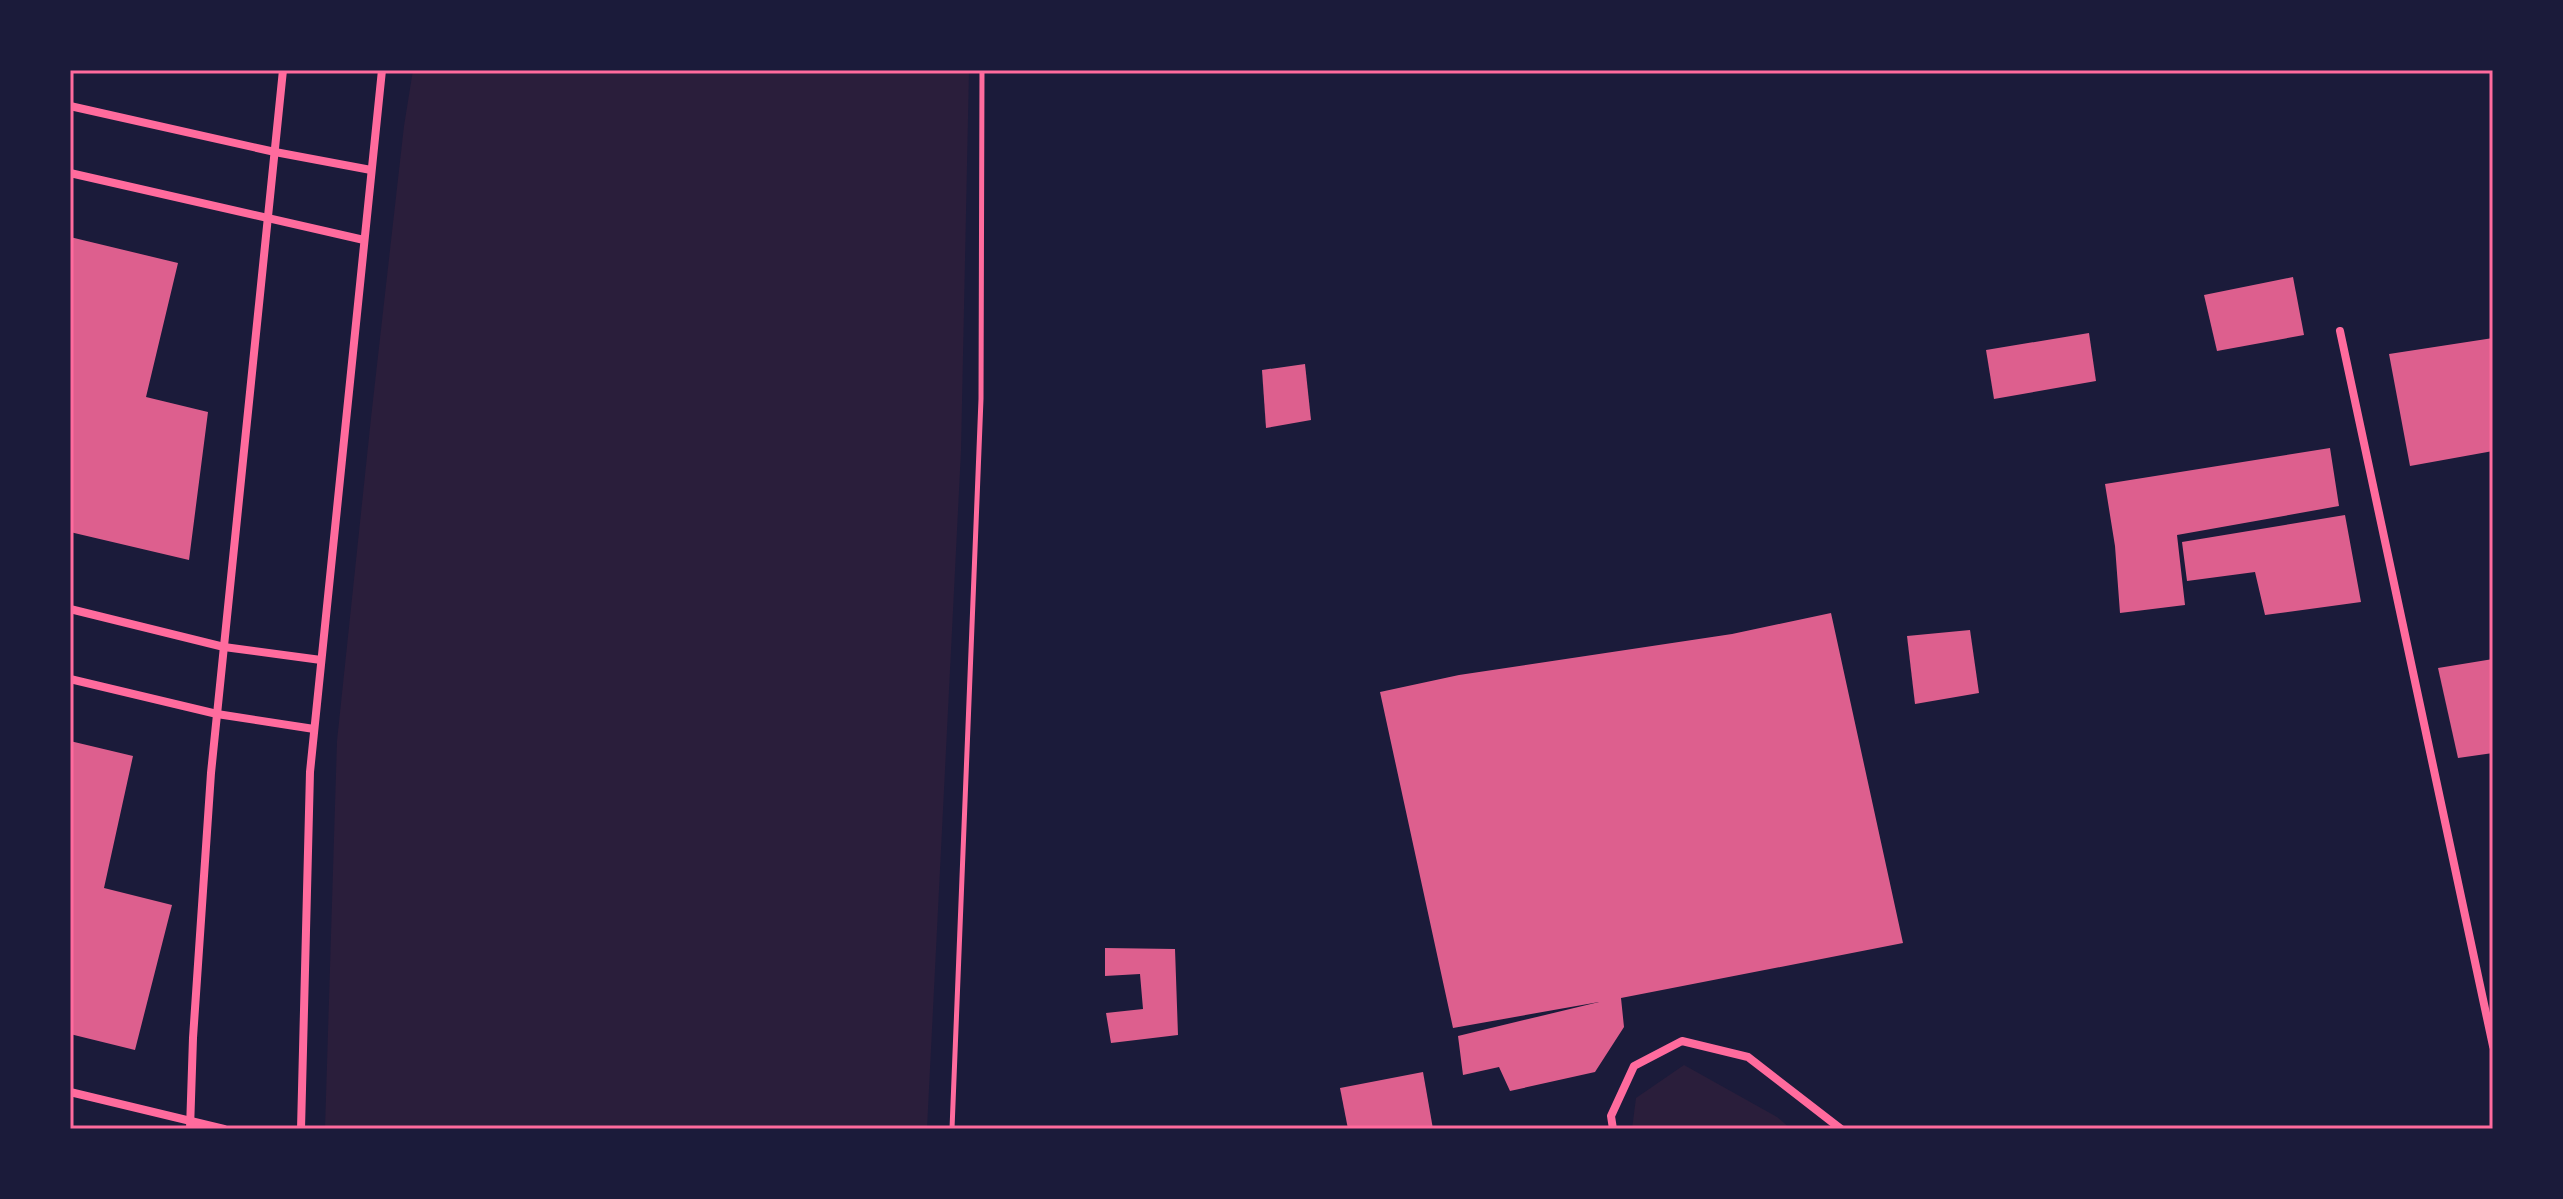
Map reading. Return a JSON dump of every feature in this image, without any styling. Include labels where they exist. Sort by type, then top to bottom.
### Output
[{"type":"street","points":[[190,1124],[195,1007],[217,714],[283,70]]},
{"type":"street","points":[[301,1129],[314,729],[382,70]]},
{"type":"street","points":[[70,106],[371,170]]},
{"type":"street","points":[[70,173],[364,240]]},
{"type":"street","points":[[2340,331],[2493,1046]]},
{"type":"street","points":[[70,609],[224,647],[321,660]]},
{"type":"street","points":[[70,679],[217,714],[314,729]]},
{"type":"street","points":[[1613,1129],[1611,1116],[1634,1066],[1682,1041],[1748,1057],[1841,1129]]},
{"type":"street","points":[[70,1092],[190,1124],[224,1129]]},
{"type":"path","points":[[952,1129],[981,399],[982,70]]},
{"type":"shaded area","points":[[413,70],[969,70],[961,451],[927,1129],[325,1129],[337,741],[404,126]]},
{"type":"shaded area","points":[[1684,1065],[1777,1117],[1791,1129],[1632,1129],[1636,1098]]},
{"type":"building","points":[[70,237],[178,263],[146,397],[208,412],[189,560],[70,532]]},
{"type":"building","points":[[2293,277],[2304,335],[2217,351],[2204,295]]},
{"type":"building","points":[[2089,333],[2096,381],[1994,399],[1986,350]]},
{"type":"building","points":[[2493,338],[2493,451],[2410,466],[2389,354]]},
{"type":"building","points":[[1305,364],[1311,420],[1266,428],[1262,370]]},
{"type":"building","points":[[2330,448],[2339,506],[2177,535],[2185,605],[2120,613],[2115,546],[2105,484]]},
{"type":"building","points":[[2345,515],[2361,602],[2265,615],[2255,572],[2187,581],[2182,542]]},
{"type":"building","points":[[1831,613],[1903,943],[1621,998],[1624,1027],[1595,1072],[1510,1091],[1499,1067],[1463,1075],[1458,1036],[1599,1002],[1453,1028],[1380,692],[1459,675],[1732,634]]},
{"type":"building","points":[[1970,630],[1979,693],[1915,704],[1907,636]]},
{"type":"building","points":[[2493,659],[2493,753],[2458,758],[2438,668]]},
{"type":"building","points":[[70,741],[133,756],[104,888],[172,905],[135,1050],[70,1034]]},
{"type":"building","points":[[1105,948],[1175,949],[1178,1035],[1111,1043],[1106,1013],[1143,1009],[1140,974],[1105,976]]},
{"type":"building","points":[[1423,1072],[1433,1129],[1348,1129],[1340,1088]]}]
